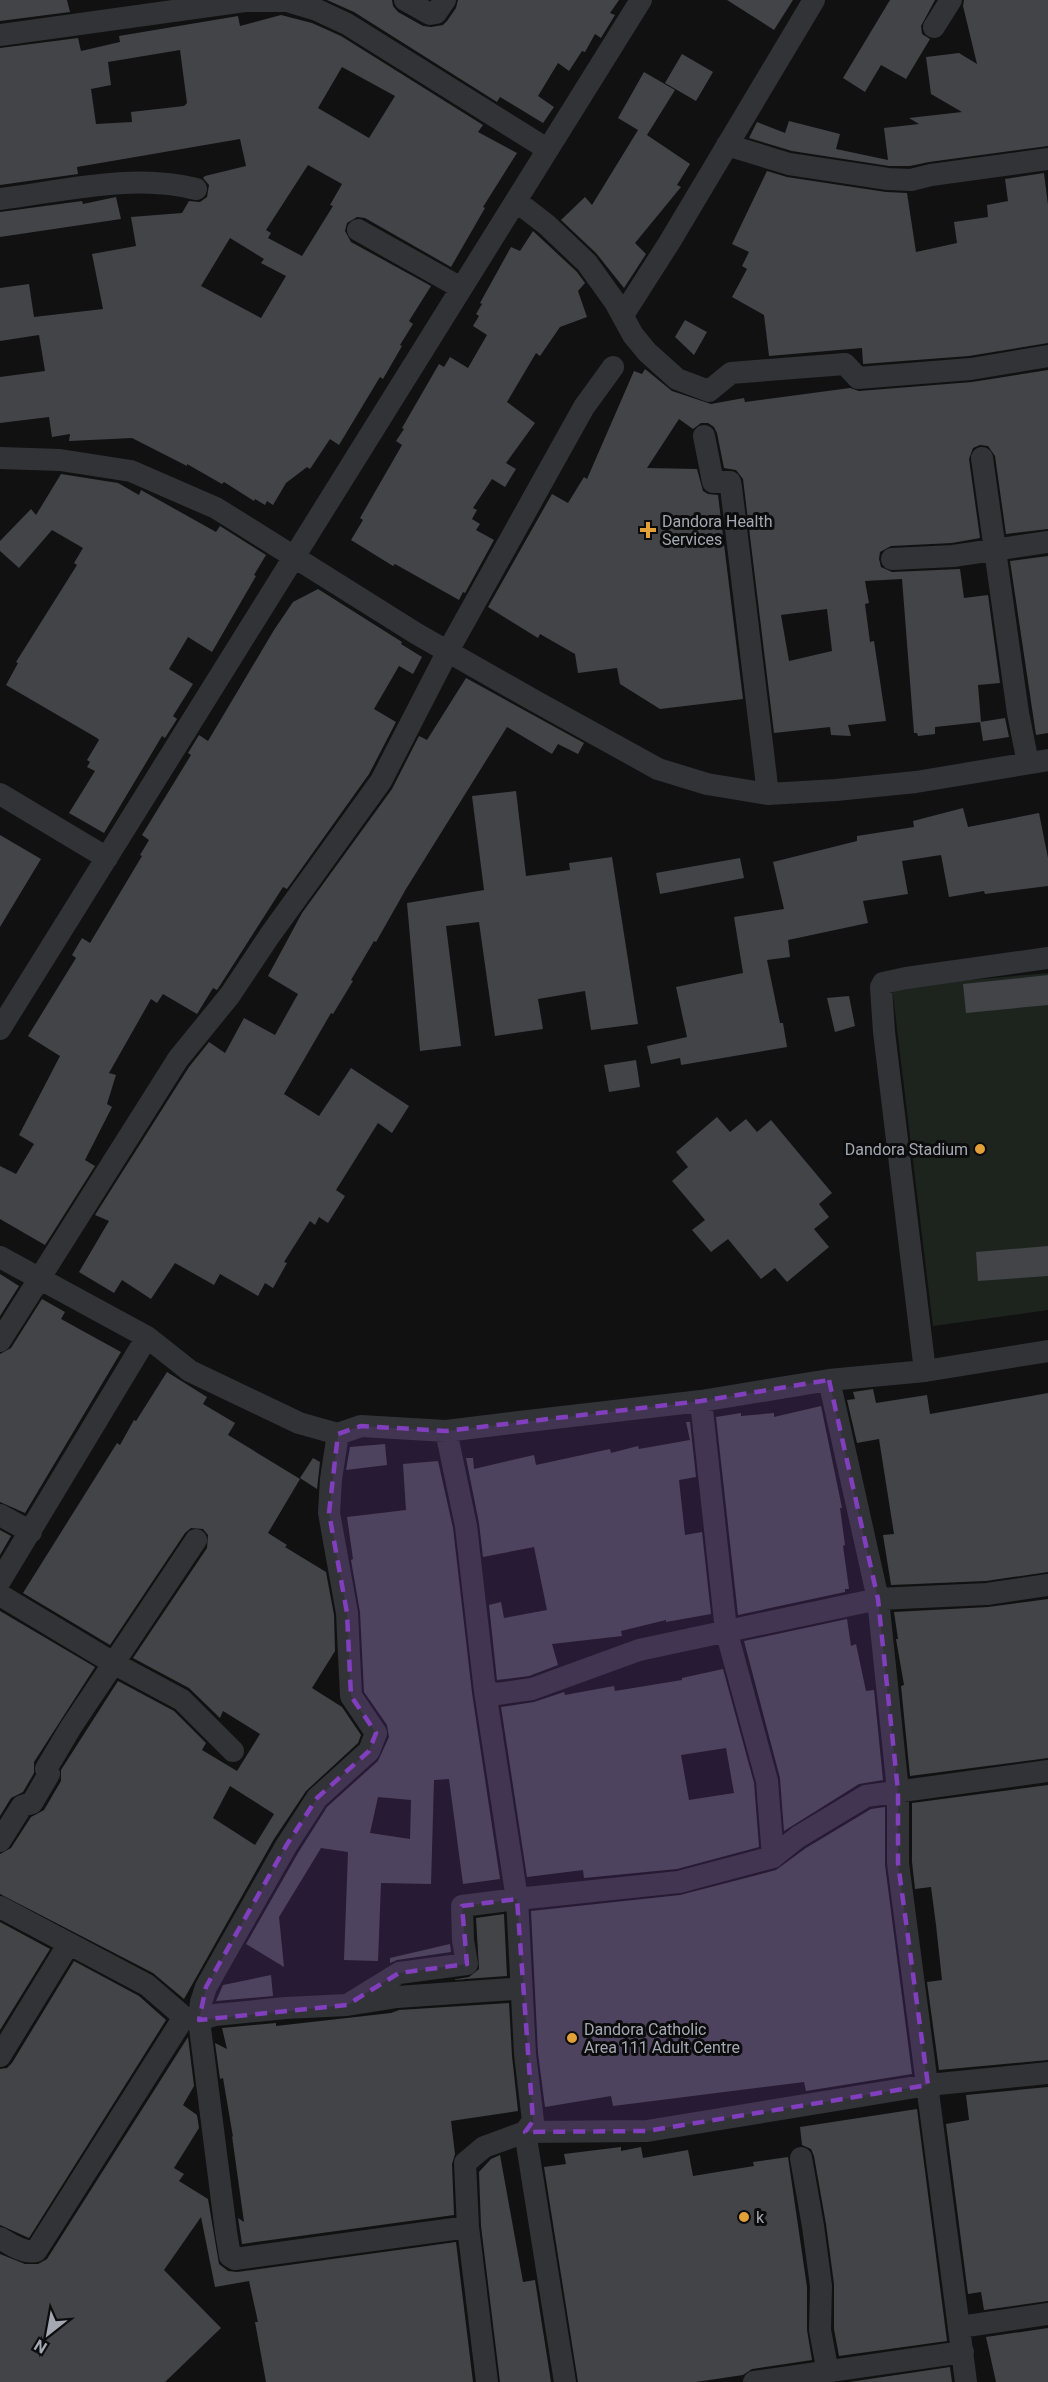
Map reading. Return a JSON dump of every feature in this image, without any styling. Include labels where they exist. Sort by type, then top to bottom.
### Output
[{"type":"street","points":[[405,0],[430,14],[436,13],[446,0]]},
{"type":"street","points":[[0,1029],[641,0]]},
{"type":"street","points":[[623,315],[669,243],[814,0]]},
{"type":"street","points":[[934,27],[951,0]]},
{"type":"street","points":[[0,35],[245,1],[287,1],[317,10],[347,24],[547,149]]},
{"type":"street","points":[[727,145],[789,164],[888,179],[911,180],[931,175],[1048,159]]},
{"type":"street","points":[[0,199],[132,182],[174,183],[196,189]]},
{"type":"street","points":[[516,201],[547,225],[587,263],[623,315],[633,335],[676,379],[709,392],[731,373],[845,364],[858,378],[971,369],[1048,356]]},
{"type":"street","points":[[358,230],[461,288]]},
{"type":"street","points":[[0,1341],[37,1279],[117,1158],[178,1059],[230,995],[270,935],[381,782],[448,651],[584,407],[614,367]]},
{"type":"street","points":[[704,436],[713,482],[730,482],[731,487],[768,794]]},
{"type":"street","points":[[0,458],[60,460],[131,471],[216,508],[448,651],[658,769],[707,784],[768,794],[916,782],[1038,762],[1018,713],[982,458]]},
{"type":"street","points":[[892,559],[953,556],[1048,542]]},
{"type":"street","points":[[0,794],[107,858]]},
{"type":"street","points":[[925,1371],[880,987],[883,983],[906,978],[1048,958]]},
{"type":"street","points":[[0,1257],[147,1337],[190,1371],[299,1423],[338,1434],[361,1426],[446,1431],[701,1401],[829,1380],[925,1371],[1048,1351]]},
{"type":"street","points":[[0,1581],[147,1337]]},
{"type":"street","points":[[829,1380],[878,1599],[898,1791],[898,1863],[966,2382]]},
{"type":"street","points":[[701,1401],[726,1630],[767,1782],[772,1857]]},
{"type":"street","points":[[446,1431],[466,1526],[485,1691],[517,1899],[525,2054],[533,2121],[525,2132],[565,2382]]},
{"type":"street","points":[[0,2238],[22,2250],[36,2251],[191,2019],[201,2002],[206,1987],[286,1846],[317,1798],[369,1751],[376,1733],[351,1696],[347,1613],[329,1513],[331,1479],[338,1434]]},
{"type":"street","points":[[0,1515],[31,1532]]},
{"type":"street","points":[[0,1841],[22,1806],[32,1803],[49,1774],[46,1769],[71,1727],[196,1540]]},
{"type":"street","points":[[485,1691],[497,1694],[532,1689],[639,1650],[878,1599],[987,1594],[1048,1585]]},
{"type":"street","points":[[0,1595],[115,1664],[182,1700],[234,1751]]},
{"type":"street","points":[[347,2006],[399,1973],[467,1964],[463,1940],[462,1906],[679,1882],[772,1857],[798,1837],[866,1796],[1048,1771]]},
{"type":"street","points":[[0,1852],[3,1856],[0,1861]]},
{"type":"street","points":[[0,1907],[147,1985],[191,2019],[230,2256],[235,2259],[244,2258],[468,2228]]},
{"type":"street","points":[[0,2056],[68,1945]]},
{"type":"street","points":[[191,2019],[286,2008],[347,2006],[397,1997],[512,1989],[522,1991]]},
{"type":"street","points":[[487,2382],[468,2228],[465,2163],[484,2147],[525,2132],[647,2132],[928,2085],[1048,2073]]},
{"type":"street","points":[[801,2158],[813,2226],[820,2286],[820,2330],[828,2373]]},
{"type":"street","points":[[960,2327],[1048,2314]]},
{"type":"street","points":[[754,2382],[963,2352]]},
{"type":"highlighted area","points":[[829,1380],[878,1599],[898,1791],[898,1863],[928,2085],[647,2131],[525,2132],[533,2121],[517,1899],[462,1906],[467,1964],[399,1973],[347,2005],[199,2020],[206,1987],[286,1846],[317,1798],[369,1751],[376,1733],[351,1696],[347,1613],[329,1513],[338,1434],[361,1426],[446,1431],[701,1401]]},
{"type":"shaded area","name":"Dandora Stadium","points":[[1048,973],[1048,1310],[933,1326],[892,987]]},
{"type":"building","points":[[0,0],[67,0],[70,12],[0,21]]},
{"type":"building","points":[[327,0],[392,0],[398,12],[423,26],[431,27],[443,25],[447,21],[456,8],[458,0],[619,0],[610,13],[615,15],[601,38],[595,34],[585,52],[582,51],[569,71],[558,63],[538,96],[554,107],[543,123],[500,97],[497,102],[354,12]]},
{"type":"building","points":[[727,0],[793,0],[774,30]]},
{"type":"building","points":[[890,0],[935,0],[921,26],[922,34],[930,39],[906,79],[881,65],[865,92],[843,78]]},
{"type":"building","points":[[964,0],[1048,0],[1048,146],[910,166],[889,166],[792,151],[749,138],[757,122],[785,133],[789,121],[840,134],[836,149],[888,160],[884,128],[919,124],[909,118],[962,112],[931,94],[926,57],[959,53],[977,64],[963,6]]},
{"type":"building","points":[[281,15],[312,23],[341,36],[483,125],[478,132],[517,153],[483,207],[485,208],[451,267],[365,218],[357,217],[347,223],[345,231],[351,242],[431,286],[409,321],[413,324],[383,379],[380,377],[339,445],[330,439],[310,469],[307,467],[286,483],[273,505],[267,501],[265,505],[255,499],[254,501],[224,482],[222,484],[187,464],[187,466],[132,438],[69,441],[70,434],[52,437],[49,417],[0,423],[0,377],[45,371],[39,335],[0,341],[0,288],[29,284],[34,317],[103,309],[92,254],[136,246],[131,217],[182,213],[189,201],[200,202],[207,197],[209,185],[203,178],[205,176],[246,166],[240,139],[77,167],[78,174],[0,185],[0,48],[78,38],[81,51],[120,42],[119,36],[238,16],[240,26]],"holes":[[[180,50],[187,103],[184,106],[131,112],[132,122],[96,124],[91,89],[111,85],[108,62]],[[342,67],[395,96],[369,138],[318,108]],[[308,165],[342,184],[330,205],[333,206],[302,256],[268,238],[271,233],[266,230]],[[230,238],[264,259],[261,263],[286,276],[261,318],[201,286]]]},
{"type":"building","points":[[682,54],[713,72],[696,101],[665,83]]},
{"type":"building","points":[[644,72],[675,90],[647,135],[644,133],[690,164],[677,185],[681,187],[635,243],[646,254],[624,288],[596,253],[561,220],[585,197],[592,205],[638,130],[618,118]]},
{"type":"building","points":[[767,171],[787,177],[907,193],[916,252],[957,243],[954,222],[988,217],[987,205],[1008,201],[1005,179],[1044,173],[1048,205],[1048,343],[969,356],[863,364],[862,348],[769,356],[764,315],[732,297],[747,269],[742,266],[749,252],[732,244]]},
{"type":"building","points":[[116,197],[121,219],[0,237],[0,212],[82,201],[83,204]]},
{"type":"building","points":[[533,231],[577,272],[585,283],[578,291],[587,317],[560,327],[540,356],[536,353],[507,402],[535,423],[506,463],[516,469],[505,487],[492,479],[473,508],[477,510],[472,519],[480,524],[476,530],[494,540],[459,600],[395,564],[393,566],[351,540],[363,520],[360,518],[402,445],[396,441],[404,429],[402,428],[439,364],[444,367],[450,357],[468,368],[487,335],[473,326],[479,316],[476,314],[482,304],[480,303],[511,247],[520,251]]},
{"type":"building","points":[[685,320],[707,332],[694,355],[675,337]]},
{"type":"building","points":[[645,369],[672,391],[711,404],[744,398],[745,402],[850,388],[859,391],[972,382],[1048,370],[1048,529],[1006,534],[995,456],[988,446],[980,445],[973,448],[969,459],[980,538],[952,543],[891,546],[880,552],[881,567],[892,572],[960,569],[964,598],[988,595],[1000,683],[978,685],[981,722],[935,727],[935,734],[918,736],[914,733],[902,579],[865,581],[869,603],[865,604],[870,642],[874,641],[886,721],[848,725],[851,736],[831,735],[830,727],[774,733],[743,479],[736,470],[724,468],[717,433],[708,423],[701,423],[693,429],[679,419],[647,468],[697,469],[703,491],[718,495],[743,699],[660,709],[620,684],[617,668],[578,673],[575,654],[540,634],[538,638],[488,607],[552,494],[568,503],[584,477],[587,479],[634,371],[642,374]],"holes":[[[827,609],[832,651],[789,661],[781,615]]]},
{"type":"building","points":[[61,474],[118,483],[139,495],[141,490],[216,532],[220,526],[266,555],[212,652],[188,637],[169,669],[193,684],[173,716],[177,719],[165,738],[162,736],[104,833],[69,813],[95,771],[87,767],[90,762],[87,760],[99,740],[6,685],[18,663],[16,662],[77,565],[74,563],[83,548],[52,530],[19,568],[0,551],[0,541],[31,509],[36,515]]},
{"type":"building","points":[[1048,556],[1048,733],[1036,735],[1010,561]]},
{"type":"building","points":[[318,589],[422,657],[413,674],[399,666],[374,709],[396,722],[369,774],[287,889],[283,887],[217,990],[213,988],[197,1014],[163,994],[157,1003],[151,999],[109,1073],[116,1075],[107,1104],[112,1107],[85,1160],[95,1166],[45,1245],[0,1219],[0,1166],[16,1174],[34,1144],[19,1135],[60,1056],[28,1036],[76,958],[72,955],[82,938],[90,943],[142,856],[140,855],[149,840],[142,835],[191,755],[188,753],[199,735],[208,741],[293,602]]},
{"type":"building","points":[[466,678],[584,743],[578,754],[558,744],[552,754],[507,727],[406,889],[376,942],[374,941],[351,980],[353,981],[333,1014],[331,1013],[284,1094],[319,1116],[351,1068],[409,1106],[392,1133],[378,1123],[336,1190],[345,1196],[328,1223],[319,1217],[315,1225],[310,1221],[284,1262],[287,1263],[273,1288],[265,1283],[258,1296],[220,1274],[214,1285],[175,1263],[151,1299],[122,1280],[114,1293],[79,1272],[109,1221],[95,1215],[189,1067],[209,1042],[225,1053],[244,1018],[275,1035],[298,994],[268,976],[302,913],[392,789],[419,736],[427,740]]},
{"type":"building","points":[[1005,718],[1009,737],[983,741],[980,722]]},
{"type":"building","points":[[516,791],[526,876],[570,870],[569,863],[612,857],[638,1024],[591,1030],[585,991],[538,999],[543,1029],[495,1036],[479,922],[446,926],[461,1046],[420,1051],[407,903],[484,890],[472,796]]},
{"type":"building","points":[[963,808],[968,827],[1039,813],[1048,858],[1048,886],[985,894],[984,891],[949,897],[941,855],[902,861],[908,894],[863,901],[868,923],[788,940],[790,957],[767,960],[787,1047],[681,1065],[680,1058],[651,1064],[647,1046],[687,1037],[676,987],[743,973],[734,917],[784,909],[773,862],[857,841],[857,836],[914,827],[913,821]]},
{"type":"building","points":[[0,835],[41,859],[0,927]]},
{"type":"building","points":[[740,858],[744,878],[660,894],[656,873]]},
{"type":"building","points":[[1048,975],[1048,1005],[966,1013],[963,984]]},
{"type":"building","points":[[849,996],[855,1026],[835,1032],[827,998]]},
{"type":"building","points":[[636,1060],[640,1087],[609,1092],[604,1065]]},
{"type":"building","points":[[717,1117],[730,1132],[746,1119],[757,1132],[771,1120],[832,1193],[819,1204],[829,1217],[814,1229],[829,1247],[787,1282],[775,1268],[761,1279],[728,1239],[711,1252],[692,1230],[705,1220],[672,1181],[688,1167],[676,1152]]},
{"type":"building","points":[[1048,1246],[1048,1276],[978,1281],[976,1252]]},
{"type":"building","points":[[0,1274],[19,1286],[0,1316]]},
{"type":"building","points":[[42,1299],[65,1312],[61,1319],[121,1352],[25,1513],[0,1502],[0,1354],[11,1348]]},
{"type":"building","points":[[167,1372],[207,1397],[203,1404],[235,1423],[228,1435],[300,1479],[268,1533],[287,1545],[285,1547],[326,1572],[334,1615],[335,1651],[312,1688],[342,1707],[361,1735],[358,1743],[306,1791],[274,1839],[184,1999],[153,1973],[0,1894],[0,1854],[11,1848],[31,1817],[44,1810],[61,1781],[61,1770],[118,1681],[174,1711],[206,1743],[202,1750],[237,1771],[260,1734],[223,1711],[220,1718],[189,1688],[133,1658],[207,1548],[208,1535],[203,1529],[191,1528],[185,1533],[110,1645],[23,1593],[117,1443],[120,1445],[134,1420],[136,1421]],"holes":[[[230,1786],[274,1814],[255,1845],[213,1818]]]},
{"type":"building","points":[[873,1389],[876,1403],[927,1395],[930,1414],[1048,1393],[1048,1572],[986,1581],[891,1585],[883,1535],[894,1534],[879,1439],[857,1443],[847,1400],[855,1399],[853,1392]]},
{"type":"building","points":[[821,1406],[842,1508],[840,1508],[845,1545],[843,1546],[849,1589],[845,1589],[845,1592],[738,1615],[716,1417],[741,1413],[741,1416],[774,1413],[774,1417]]},
{"type":"building","points":[[686,1422],[690,1422],[696,1477],[679,1480],[685,1535],[702,1532],[711,1614],[666,1622],[666,1620],[621,1631],[622,1636],[552,1644],[558,1665],[529,1676],[497,1680],[489,1605],[501,1602],[504,1618],[547,1610],[534,1547],[483,1557],[479,1523],[466,1458],[473,1458],[474,1469],[534,1455],[536,1465],[610,1449],[611,1453],[638,1446],[639,1449],[690,1440]]},
{"type":"building","points":[[385,1444],[387,1465],[346,1470],[350,1447]]},
{"type":"building","points":[[313,1458],[320,1462],[317,1489],[300,1478]]},
{"type":"building","points":[[438,1461],[453,1528],[472,1693],[500,1879],[463,1884],[449,1779],[434,1780],[431,1884],[381,1883],[378,1961],[344,1960],[348,1852],[321,1848],[279,1917],[284,1967],[246,1944],[327,1807],[378,1761],[389,1737],[387,1725],[364,1692],[360,1612],[351,1560],[353,1559],[347,1517],[406,1510],[403,1464]],"holes":[[[378,1797],[411,1800],[410,1839],[370,1833]]]},
{"type":"building","points":[[0,1530],[11,1536],[0,1555]]},
{"type":"building","points":[[1048,1599],[1048,1758],[910,1776],[901,1686],[904,1685],[894,1612],[988,1607]]},
{"type":"building","points":[[0,1611],[95,1667],[34,1762],[34,1773],[23,1792],[11,1798],[0,1816]]},
{"type":"building","points":[[847,1619],[851,1646],[856,1644],[866,1691],[874,1690],[883,1780],[859,1784],[784,1831],[780,1778],[744,1641]]},
{"type":"building","points":[[723,1669],[754,1783],[759,1847],[677,1869],[584,1878],[583,1870],[527,1877],[501,1707],[534,1702],[564,1692],[565,1695],[614,1686],[615,1691],[682,1680],[682,1678]],"holes":[[[726,1748],[734,1793],[689,1800],[681,1755]]]},
{"type":"building","points":[[1048,1785],[1048,2060],[939,2070],[927,1982],[942,1980],[931,1887],[915,1889],[912,1862],[912,1803]]},
{"type":"building","points":[[885,1807],[885,1865],[912,2074],[806,2091],[804,2082],[613,2106],[611,2096],[545,2107],[538,2053],[531,1911],[680,1895],[776,1870],[806,1848],[871,1809]]},
{"type":"building","points":[[504,1914],[507,1976],[451,1980],[469,1977],[479,1969],[476,1918]]},
{"type":"building","points":[[0,1922],[50,1949],[0,2030]]},
{"type":"building","points":[[450,1944],[451,1952],[390,1963],[390,1958]]},
{"type":"building","points":[[74,1961],[139,1996],[166,2020],[29,2238],[0,2225],[0,2069],[7,2068],[12,2063]]},
{"type":"building","points":[[271,1975],[273,1996],[216,2001],[223,1985]]},
{"type":"building","points":[[509,2003],[518,2111],[451,2121],[455,2154],[452,2164],[454,2215],[242,2244],[238,2218],[244,2222],[233,2137],[223,2078],[220,2079],[215,2043],[227,2049],[222,2028],[276,2023],[276,2026],[391,2013],[399,2010]]},
{"type":"building","points":[[188,2037],[194,2086],[183,2105],[197,2115],[199,2128],[174,2168],[184,2174],[179,2181],[208,2199],[219,2264],[228,2271],[237,2272],[456,2242],[473,2382],[266,2382],[255,2322],[258,2322],[249,2281],[215,2287],[201,2217],[164,2270],[221,2328],[165,2382],[0,2382],[0,2254],[25,2264],[38,2264],[47,2259]]},
{"type":"building","points":[[1048,2087],[1048,2301],[984,2310],[981,2292],[968,2294],[946,2124],[969,2120],[966,2095]]},
{"type":"building","points":[[917,2109],[947,2341],[839,2356],[834,2329],[834,2284],[826,2224],[814,2156],[811,2149],[802,2145],[800,2127]]},
{"type":"building","points":[[621,2147],[621,2151],[641,2147],[643,2158],[688,2150],[693,2176],[754,2166],[753,2162],[788,2157],[807,2287],[807,2330],[812,2360],[752,2369],[743,2375],[696,2382],[578,2382],[544,2167],[566,2164],[564,2154]]},
{"type":"building","points":[[500,2155],[523,2282],[535,2280],[551,2382],[500,2382],[481,2226],[479,2172],[491,2159]]},
{"type":"building","points":[[1048,2328],[1048,2382],[996,2382],[986,2337]]},
{"type":"building","points":[[950,2367],[952,2382],[849,2382]]},
{"type":"place","name":"Dandora Health Services","points":[[648,530]]},
{"type":"place","name":"Dandora Stadium","points":[[980,1149]]},
{"type":"place","name":"Dandora Catholic Area 111 Adult Centre","points":[[572,2038]]},
{"type":"place","name":"k","points":[[744,2217]]}]
